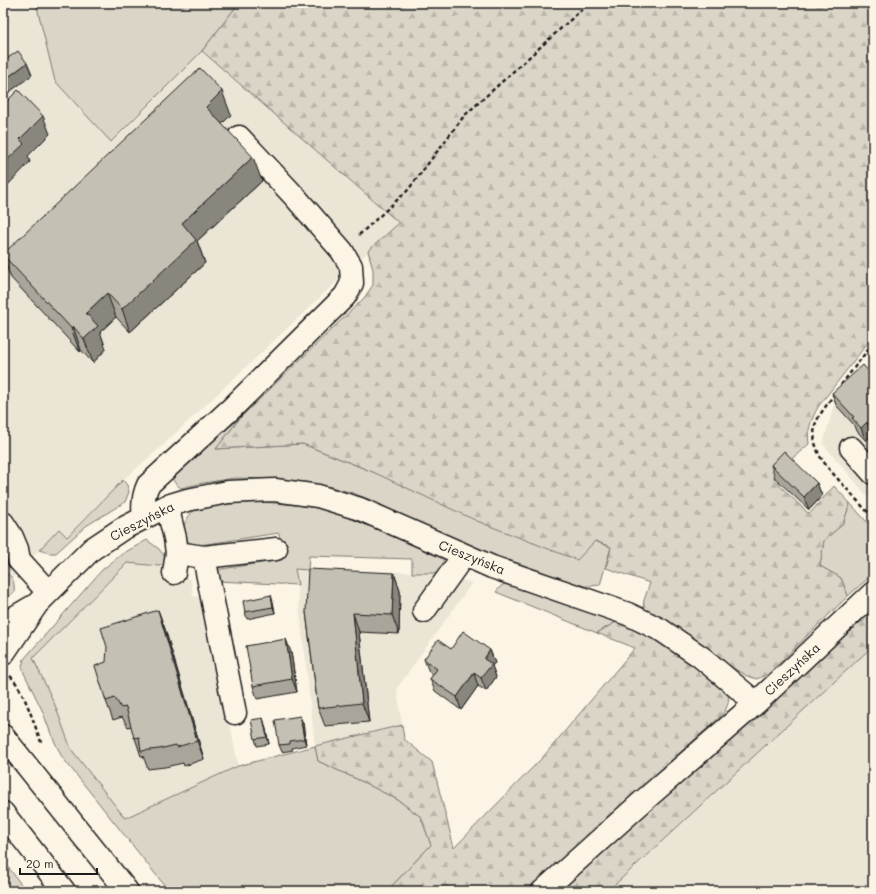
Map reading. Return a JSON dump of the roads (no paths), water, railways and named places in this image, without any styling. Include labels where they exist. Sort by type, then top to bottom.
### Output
[{"type":"street","points":[[144,517],[142,506],[144,494],[148,485],[232,407],[345,296],[352,283],[351,266],[342,251],[296,198],[239,137]]},
{"type":"street","points":[[851,448],[873,473]]},
{"type":"street","name":"Cieszyńska","points":[[3,624],[42,598],[92,549],[122,529],[144,517],[167,506],[207,495],[228,492],[274,490],[312,495],[360,509],[492,567],[628,614],[661,630],[701,657],[756,703],[873,593]]},
{"type":"street","points":[[167,506],[175,538],[176,563],[204,557],[276,549]]},
{"type":"street","points":[[3,523],[18,549],[11,559],[42,598]]},
{"type":"street","points":[[424,611],[464,555]]},
{"type":"street","points":[[204,557],[235,714]]},
{"type":"street","name":"Cieszyńska","points":[[5,664],[42,598]]},
{"type":"street","points":[[543,891],[642,802],[756,703]]},
{"type":"street","points":[[3,736],[127,891]]},
{"type":"street","points":[[3,813],[64,891]]}]
